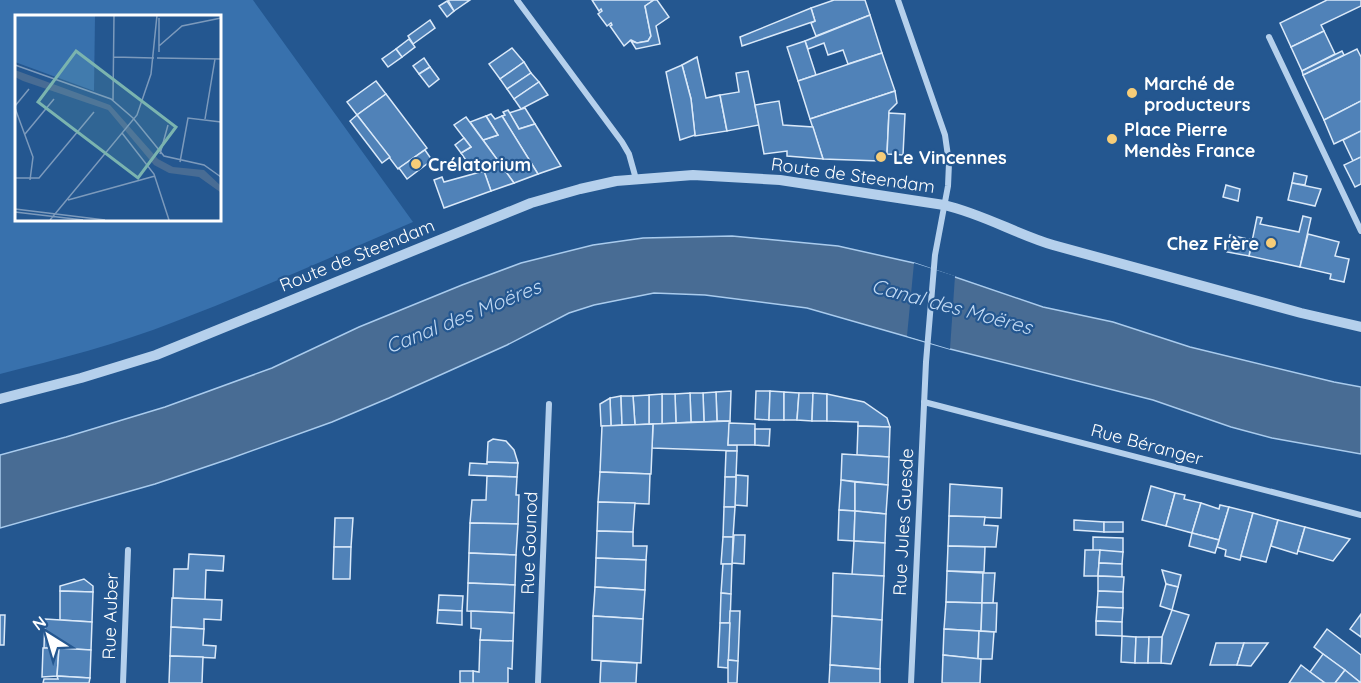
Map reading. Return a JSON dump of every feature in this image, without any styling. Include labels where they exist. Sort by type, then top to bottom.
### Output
[{"type":"street","points":[[517,0],[621,142],[633,163],[636,179]]},
{"type":"street","name":"Rue Jules Guesde","points":[[898,0],[946,142],[949,176],[936,255],[926,362],[911,683]]},
{"type":"street","points":[[1269,37],[1361,231]]},
{"type":"street","name":"Route de Steendam","points":[[0,399],[104,372],[164,352],[531,203],[580,189],[636,179],[693,175],[780,180],[944,205],[974,213],[1053,246],[1361,327]]},
{"type":"street","name":"Rue Béranger","points":[[924,402],[1361,516]]},
{"type":"street","name":"Rue Gounod","points":[[538,683],[549,404]]},
{"type":"street","name":"Rue Auber","points":[[123,683],[128,550]]},
{"type":"shaded area","points":[[0,0],[253,0],[413,222],[204,310],[153,330],[88,351],[0,374]]},
{"type":"water","name":"Canal des Moëres","points":[[732,236],[838,246],[914,263],[1043,307],[1113,322],[1190,347],[1361,387],[1361,454],[1272,438],[1231,427],[1153,400],[950,349],[807,308],[705,295],[654,293],[594,305],[569,313],[507,345],[332,422],[155,484],[0,528],[0,455],[165,407],[272,368],[359,327],[521,263],[593,245],[643,238]]},
{"type":"pier","points":[[914,263],[955,276],[950,349],[907,336]]},
{"type":"building","points":[[448,0],[470,0],[454,11]]},
{"type":"building","points":[[592,0],[654,0],[645,6],[651,36],[648,41],[637,43],[631,40],[624,46],[610,26],[611,23],[607,26],[598,14],[602,11],[601,9],[599,11]]},
{"type":"building","points":[[657,0],[669,17],[656,26],[660,44],[636,49],[631,41],[637,43],[648,41],[651,36],[645,6]]},
{"type":"building","points":[[834,0],[865,0],[870,15],[816,36],[811,23],[815,21],[811,8]]},
{"type":"building","points":[[1327,0],[1361,0],[1361,6],[1321,25],[1324,31],[1291,47],[1280,23]]},
{"type":"building","points":[[447,1],[454,11],[447,17],[439,6]]},
{"type":"building","points":[[811,8],[815,21],[742,46],[740,37]]},
{"type":"building","points":[[870,15],[882,53],[848,64],[843,50],[828,55],[824,43],[808,49],[805,41]]},
{"type":"building","points":[[430,20],[435,28],[413,44],[408,36]]},
{"type":"building","points":[[1324,31],[1335,54],[1302,71],[1291,47]]},
{"type":"building","points":[[409,39],[415,47],[402,57],[396,49]]},
{"type":"building","points":[[805,41],[816,75],[798,81],[787,47]]},
{"type":"building","points":[[512,48],[524,62],[500,79],[489,64]]},
{"type":"building","points":[[396,49],[402,57],[388,67],[382,59]]},
{"type":"building","points":[[1357,49],[1361,57],[1361,101],[1324,120],[1303,75]]},
{"type":"building","points":[[1342,51],[1344,55],[1303,75],[1302,71]]},
{"type":"building","points":[[882,53],[895,91],[810,119],[798,81]]},
{"type":"building","points":[[697,57],[706,98],[720,95],[727,131],[695,136],[691,99],[682,65]]},
{"type":"building","points":[[424,58],[430,67],[419,74],[413,66]]},
{"type":"building","points":[[524,62],[531,73],[507,89],[500,79]]},
{"type":"building","points":[[682,65],[691,99],[695,135],[680,140],[666,72]]},
{"type":"building","points":[[430,67],[439,79],[429,87],[419,74]]},
{"type":"building","points":[[748,71],[759,125],[727,131],[720,95],[739,92],[736,73]]},
{"type":"building","points":[[531,73],[539,82],[514,99],[507,89]]},
{"type":"building","points":[[376,81],[386,94],[357,115],[347,102]]},
{"type":"building","points":[[539,82],[548,95],[521,109],[514,99]]},
{"type":"building","points":[[895,91],[897,103],[889,111],[887,154],[880,161],[823,159],[810,119]]},
{"type":"building","points":[[386,94],[427,148],[398,169],[357,115]]},
{"type":"building","points":[[779,101],[783,125],[813,127],[823,159],[787,156],[787,151],[764,154],[755,105]]},
{"type":"building","points":[[1361,101],[1361,131],[1334,144],[1324,120]]},
{"type":"building","points":[[525,108],[535,124],[519,129],[509,113]]},
{"type":"building","points":[[508,110],[519,129],[535,124],[561,166],[538,174],[502,116],[505,115],[503,112]]},
{"type":"building","points":[[889,113],[905,114],[903,155],[887,154]]},
{"type":"building","points":[[491,114],[495,119],[502,116],[538,174],[514,183],[483,140],[498,135],[486,116]]},
{"type":"building","points":[[357,115],[390,157],[382,163],[350,121]]},
{"type":"building","points":[[486,116],[498,135],[483,140],[470,122]]},
{"type":"building","points":[[466,117],[499,162],[489,169],[486,170],[479,159],[470,166],[461,153],[471,147],[454,125]]},
{"type":"building","points":[[1361,131],[1361,157],[1353,161],[1343,140]]},
{"type":"building","points":[[464,138],[471,147],[461,153],[455,145]]},
{"type":"building","name":"Crélatorium","points":[[425,150],[432,160],[407,179],[399,168]]},
{"type":"building","points":[[1361,157],[1361,184],[1355,187],[1344,165]]},
{"type":"building","points":[[499,162],[514,183],[491,191],[484,171]]},
{"type":"building","points":[[484,171],[491,191],[444,208],[434,180],[442,177],[444,182]]},
{"type":"building","points":[[1294,173],[1307,176],[1305,185],[1292,183]]},
{"type":"building","points":[[1292,183],[1321,189],[1315,206],[1288,200]]},
{"type":"building","points":[[1226,185],[1240,189],[1238,201],[1223,197]]},
{"type":"building","points":[[1303,216],[1311,218],[1300,267],[1249,256],[1257,217],[1262,218],[1260,224],[1299,232]]},
{"type":"building","points":[[1308,234],[1339,242],[1335,256],[1349,259],[1344,282],[1330,279],[1331,274],[1300,267]]},
{"type":"building","points":[[1230,235],[1252,240],[1249,256],[1227,252]]},
{"type":"building","points":[[731,391],[730,421],[717,421],[716,392]]},
{"type":"building","points":[[756,391],[770,391],[769,420],[755,419]]},
{"type":"building","points":[[770,391],[784,392],[784,420],[769,420]]},
{"type":"building","points":[[716,392],[717,421],[704,422],[703,393]]},
{"type":"building","points":[[784,392],[799,393],[797,420],[784,420]]},
{"type":"building","points":[[690,393],[703,393],[704,422],[691,422]]},
{"type":"building","points":[[690,393],[691,422],[676,423],[675,394]]},
{"type":"building","points":[[799,393],[813,393],[812,421],[797,420]]},
{"type":"building","points":[[813,393],[827,394],[827,421],[812,421]]},
{"type":"building","points":[[662,394],[675,394],[676,423],[662,424]]},
{"type":"building","points":[[662,394],[662,424],[649,424],[649,395]]},
{"type":"building","points":[[827,394],[864,402],[887,418],[890,427],[858,426],[858,422],[827,421]]},
{"type":"building","points":[[649,395],[649,424],[635,425],[633,396]]},
{"type":"building","points":[[621,396],[622,425],[611,426],[610,398]]},
{"type":"building","points":[[621,396],[633,396],[635,425],[622,425]]},
{"type":"building","points":[[610,398],[611,426],[601,426],[600,404]]},
{"type":"building","points":[[730,421],[728,445],[737,445],[737,451],[652,448],[653,424]]},
{"type":"building","points":[[729,423],[755,424],[755,445],[728,445]]},
{"type":"building","points":[[653,424],[651,474],[600,472],[602,426]]},
{"type":"building","points":[[858,426],[890,427],[889,457],[857,455]]},
{"type":"building","points":[[755,429],[770,429],[769,446],[755,445]]},
{"type":"building","points":[[493,439],[506,441],[514,450],[518,463],[487,462],[488,442]]},
{"type":"building","points":[[726,451],[737,451],[736,477],[725,477]]},
{"type":"building","points":[[842,454],[889,457],[888,485],[841,480]]},
{"type":"building","points":[[487,462],[518,463],[517,477],[469,475],[470,463],[487,464]]},
{"type":"building","points":[[600,472],[650,474],[649,504],[598,502]]},
{"type":"building","points":[[736,475],[748,476],[747,506],[735,505]]},
{"type":"building","points":[[487,476],[517,477],[518,524],[470,523],[472,500],[486,500]]},
{"type":"building","points":[[725,477],[736,477],[735,507],[724,507]]},
{"type":"building","points":[[841,480],[855,482],[855,511],[839,510]]},
{"type":"building","points":[[855,482],[888,485],[886,514],[855,511]]},
{"type":"building","points":[[950,484],[1002,488],[1001,518],[949,516]]},
{"type":"building","points":[[1151,486],[1175,493],[1166,526],[1142,520]]},
{"type":"building","points":[[1175,493],[1185,495],[1184,499],[1201,503],[1192,533],[1166,526]]},
{"type":"building","points":[[598,502],[635,503],[633,532],[597,531]]},
{"type":"building","points":[[1201,503],[1219,509],[1220,505],[1229,507],[1219,540],[1192,533]]},
{"type":"building","points":[[724,507],[735,507],[733,537],[723,537]]},
{"type":"building","points":[[1229,507],[1253,513],[1240,560],[1225,556],[1226,550],[1217,547]]},
{"type":"building","points":[[839,510],[855,511],[854,541],[838,540]]},
{"type":"building","points":[[855,511],[886,514],[885,543],[854,541]]},
{"type":"building","points":[[1253,513],[1278,520],[1266,562],[1241,556]]},
{"type":"building","points":[[949,516],[985,517],[984,525],[998,526],[996,547],[948,546]]},
{"type":"building","points":[[335,518],[353,518],[351,547],[334,547]]},
{"type":"building","points":[[1074,520],[1104,522],[1104,532],[1074,530]]},
{"type":"building","points":[[1278,520],[1305,527],[1297,554],[1271,546]]},
{"type":"building","points":[[1104,522],[1123,522],[1123,532],[1104,532]]},
{"type":"building","points":[[470,523],[518,524],[516,555],[469,553]]},
{"type":"building","points":[[1305,527],[1350,539],[1333,561],[1298,551]]},
{"type":"building","points":[[597,531],[633,532],[633,546],[647,546],[646,560],[596,558]]},
{"type":"building","points":[[1192,533],[1219,540],[1215,553],[1189,546]]},
{"type":"building","points":[[734,535],[745,535],[744,564],[732,563]]},
{"type":"building","points":[[723,537],[733,537],[732,564],[721,564]]},
{"type":"building","points":[[1093,537],[1123,538],[1123,552],[1093,551]]},
{"type":"building","points":[[854,541],[885,543],[884,576],[852,575]]},
{"type":"building","points":[[948,546],[985,547],[984,572],[947,571]]},
{"type":"building","points":[[334,547],[351,547],[350,579],[333,579]]},
{"type":"building","points":[[1085,550],[1100,550],[1098,576],[1084,576]]},
{"type":"building","points":[[1100,550],[1123,552],[1122,564],[1099,563]]},
{"type":"building","points":[[469,553],[516,555],[515,585],[468,583]]},
{"type":"building","points":[[189,554],[224,556],[223,571],[206,570],[205,600],[173,598],[174,569],[188,569]]},
{"type":"building","points":[[596,558],[646,560],[645,590],[595,587]]},
{"type":"building","points":[[1099,563],[1122,564],[1122,577],[1098,576]]},
{"type":"building","points":[[723,564],[732,564],[731,594],[721,593]]},
{"type":"building","points":[[1162,570],[1181,575],[1178,587],[1166,584]]},
{"type":"building","points":[[947,571],[983,573],[982,603],[946,602]]},
{"type":"building","points":[[833,573],[884,576],[882,620],[832,616]]},
{"type":"building","points":[[983,573],[995,573],[993,603],[982,603]]},
{"type":"building","points":[[1098,576],[1124,577],[1123,592],[1098,591]]},
{"type":"building","points":[[84,579],[93,586],[93,592],[60,591],[60,586]]},
{"type":"building","points":[[468,583],[515,585],[514,613],[467,611]]},
{"type":"building","points":[[1166,584],[1178,587],[1172,610],[1160,606]]},
{"type":"building","points":[[595,587],[645,590],[643,619],[593,616]]},
{"type":"building","points":[[60,591],[93,592],[92,622],[60,620]]},
{"type":"building","points":[[1098,591],[1123,592],[1123,608],[1097,607]]},
{"type":"building","points":[[721,593],[731,594],[730,623],[720,623]]},
{"type":"building","points":[[439,595],[463,596],[462,611],[438,610]]},
{"type":"building","points":[[172,598],[222,600],[221,620],[204,619],[204,629],[171,627]]},
{"type":"building","points":[[946,602],[982,603],[981,631],[944,629]]},
{"type":"building","points":[[982,603],[997,603],[996,632],[981,631]]},
{"type":"building","points":[[1097,607],[1123,608],[1122,622],[1096,621]]},
{"type":"building","points":[[438,610],[462,611],[462,625],[437,623]]},
{"type":"building","points":[[1172,610],[1189,615],[1171,664],[1161,663],[1162,637]]},
{"type":"building","points":[[471,611],[514,613],[513,641],[480,640],[481,629],[471,628]]},
{"type":"building","points":[[730,611],[740,611],[738,661],[728,660]]},
{"type":"building","points":[[1361,614],[1361,637],[1350,629]]},
{"type":"building","points":[[0,615],[5,615],[4,645],[0,645]]},
{"type":"building","points":[[593,616],[643,619],[641,663],[592,660]]},
{"type":"building","points":[[832,616],[882,620],[880,669],[830,665]]},
{"type":"building","points":[[45,619],[92,622],[91,650],[44,648]]},
{"type":"building","points":[[1096,621],[1122,622],[1122,636],[1096,635]]},
{"type":"building","points":[[720,623],[730,623],[728,668],[718,667]]},
{"type":"building","points":[[171,627],[204,629],[203,645],[216,646],[215,658],[170,656]]},
{"type":"building","points":[[944,629],[979,631],[978,659],[943,655]]},
{"type":"building","points":[[1327,629],[1361,655],[1361,683],[1314,647]]},
{"type":"building","points":[[979,631],[994,632],[992,659],[978,659]]},
{"type":"building","points":[[1122,636],[1136,637],[1135,663],[1121,662]]},
{"type":"building","points":[[1136,637],[1149,637],[1148,663],[1135,663]]},
{"type":"building","points":[[1149,637],[1162,637],[1161,663],[1148,663]]},
{"type":"building","points":[[480,640],[513,641],[512,669],[508,668],[508,683],[473,683],[473,671],[479,672]]},
{"type":"building","points":[[1216,643],[1244,643],[1237,665],[1210,665]]},
{"type":"building","points":[[1244,643],[1268,643],[1251,666],[1237,665]]},
{"type":"building","points":[[43,648],[59,648],[57,676],[42,677]]},
{"type":"building","points":[[59,648],[91,650],[90,678],[57,676]]},
{"type":"building","points":[[1323,654],[1345,670],[1335,683],[1325,683],[1310,672]]},
{"type":"building","points":[[943,655],[981,659],[980,683],[942,683]]},
{"type":"building","points":[[170,656],[203,657],[202,683],[169,683]]},
{"type":"building","points":[[728,660],[738,661],[737,683],[728,683]]},
{"type":"building","points":[[601,661],[637,663],[636,683],[600,683]]},
{"type":"building","points":[[830,665],[880,669],[880,683],[829,683]]},
{"type":"building","points":[[1301,665],[1310,672],[1325,683],[1289,683]]},
{"type":"building","points":[[1345,670],[1361,683],[1335,683]]},
{"type":"building","points":[[460,671],[473,671],[473,683],[460,683]]},
{"type":"building","points":[[57,676],[90,678],[89,683],[43,683],[44,679],[58,679]]},
{"type":"place","name":"Marché de producteurs","points":[[1132,93]]},
{"type":"place","name":"Place Pierre Mendès France","points":[[1112,139]]},
{"type":"place","name":"Le Vincennes","points":[[881,157]]},
{"type":"place","name":"Crélatorium","points":[[416,164]]},
{"type":"place","name":"Chez Frère","points":[[1271,243]]}]
